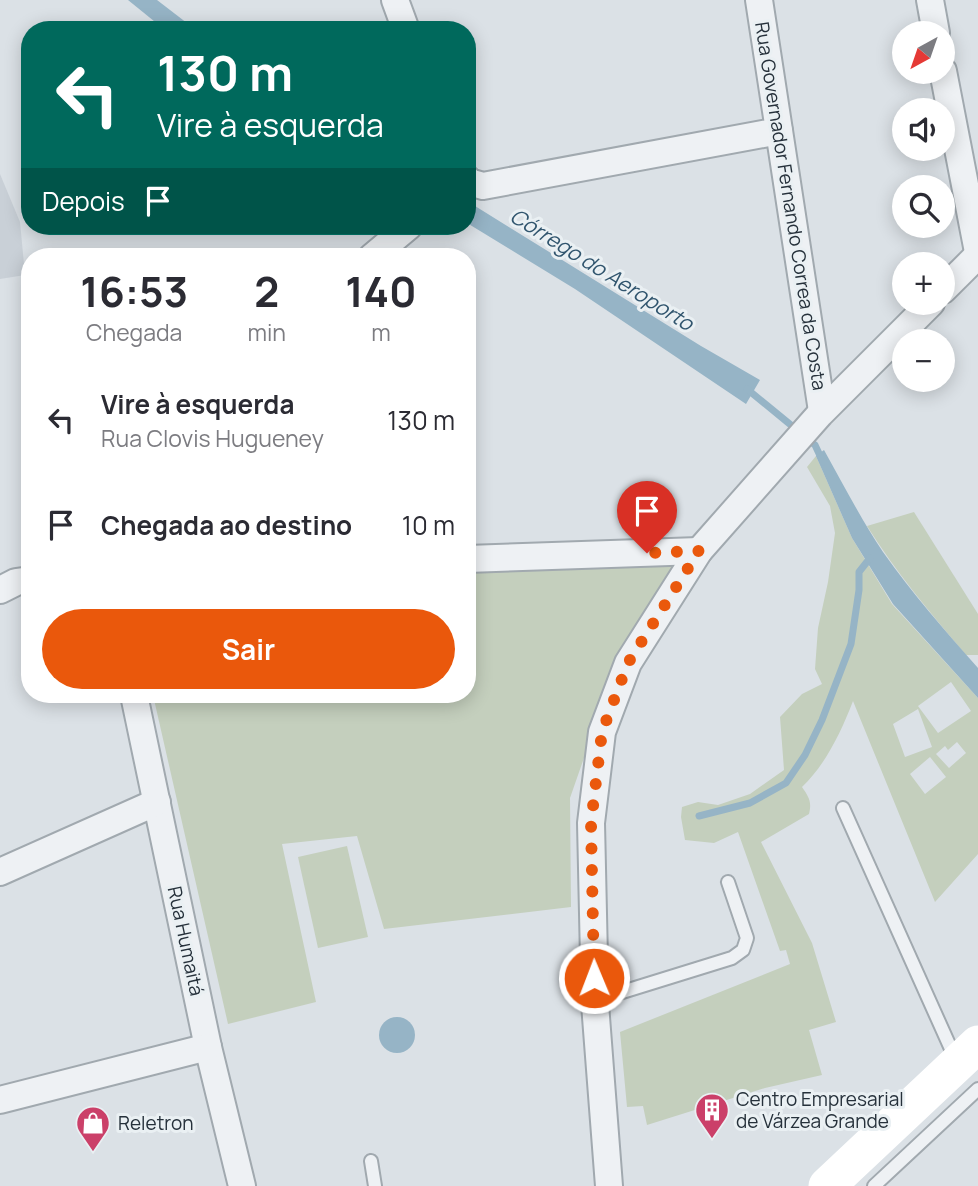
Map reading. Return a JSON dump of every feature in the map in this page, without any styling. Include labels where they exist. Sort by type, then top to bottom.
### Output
[{"type":"street","points":[[395,0],[403,21]]},
{"type":"street","name":"Rua Governador Fernando Correa da Costa","points":[[759,0],[821,413]]},
{"type":"street","points":[[930,0],[934,21]]},
{"type":"street","points":[[945,84],[978,254],[955,278]]},
{"type":"street","points":[[476,184],[483,186],[779,131]]},
{"type":"street","points":[[383,248],[399,235]]},
{"type":"street","points":[[609,1186],[595,1004],[591,823],[602,732],[628,663],[699,551],[821,413],[919,315]]},
{"type":"street","points":[[476,559],[699,551]]},
{"type":"street","points":[[0,590],[21,581]]},
{"type":"street","name":"Rua Humaitá","points":[[136,703],[208,1047],[242,1186]]},
{"type":"street","points":[[0,872],[157,802]]},
{"type":"street","points":[[0,1100],[208,1047]]},
{"type":"street","points":[[827,1186],[971,1066]]},
{"type":"lane","points":[[844,808],[971,1066],[874,1186]]},
{"type":"lane","points":[[595,1004],[619,993],[732,958],[743,950],[747,938],[728,881]]},
{"type":"lane","points":[[371,1161],[375,1186]]},
{"type":"shaded area","points":[[0,174],[20,222],[22,248],[21,276],[0,279]]},
{"type":"green space","points":[[816,456],[852,538],[892,604],[978,698],[978,854],[935,902],[853,701],[832,747],[802,787],[809,800],[809,814],[761,842],[812,943],[836,1022],[809,1030],[822,1075],[765,1088],[647,1125],[643,1106],[627,1107],[620,1032],[790,964],[786,950],[780,951],[738,832],[714,843],[685,840],[681,817],[682,807],[698,802],[718,805],[750,794],[784,770],[780,717],[802,694],[822,684],[815,669],[818,628],[835,533],[830,506],[807,467]],"holes":[[[951,682],[971,711],[938,733],[918,706]],[[918,709],[932,747],[905,757],[893,724]],[[957,742],[966,753],[949,768],[936,754],[945,746],[948,750]],[[930,757],[946,777],[925,794],[910,774]]]},
{"type":"green space","points":[[914,512],[978,614],[978,655],[966,655],[914,592],[867,526]]},
{"type":"green space","points":[[681,561],[600,712],[570,798],[571,907],[384,929],[357,836],[282,844],[316,1002],[228,1024],[155,703],[476,703],[476,567]]},
{"type":"green space","points":[[347,846],[368,937],[318,948],[298,857]]},
{"type":"water","points":[[128,0],[157,0],[184,21],[154,21]]},
{"type":"water","points":[[476,207],[760,380],[746,404],[575,289],[476,228]]},
{"type":"water","points":[[824,450],[883,552],[929,612],[978,668],[978,698],[893,604],[852,538],[816,456]]},
{"type":"water","points":[[397,1017],[410,1022],[415,1035],[410,1048],[397,1053],[384,1048],[379,1035],[384,1022]]},
{"type":"waterway","name":"Córrego do Aeroporto","points":[[747,389],[797,430]]},
{"type":"waterway","name":"Córrego do Aeroporto","points":[[806,438],[815,445],[823,462]]},
{"type":"waterway","points":[[699,816],[750,803],[786,783],[805,755],[822,720],[851,644],[859,572],[870,558]]},
{"type":"place","name":"Centro Empresarial de Várzea Grande","points":[[712,1140]]},
{"type":"place","name":"Reletron","points":[[93,1153]]},
{"type":"route","points":[[594,978],[591,823],[602,732],[628,663],[699,551],[647,553]]}]
